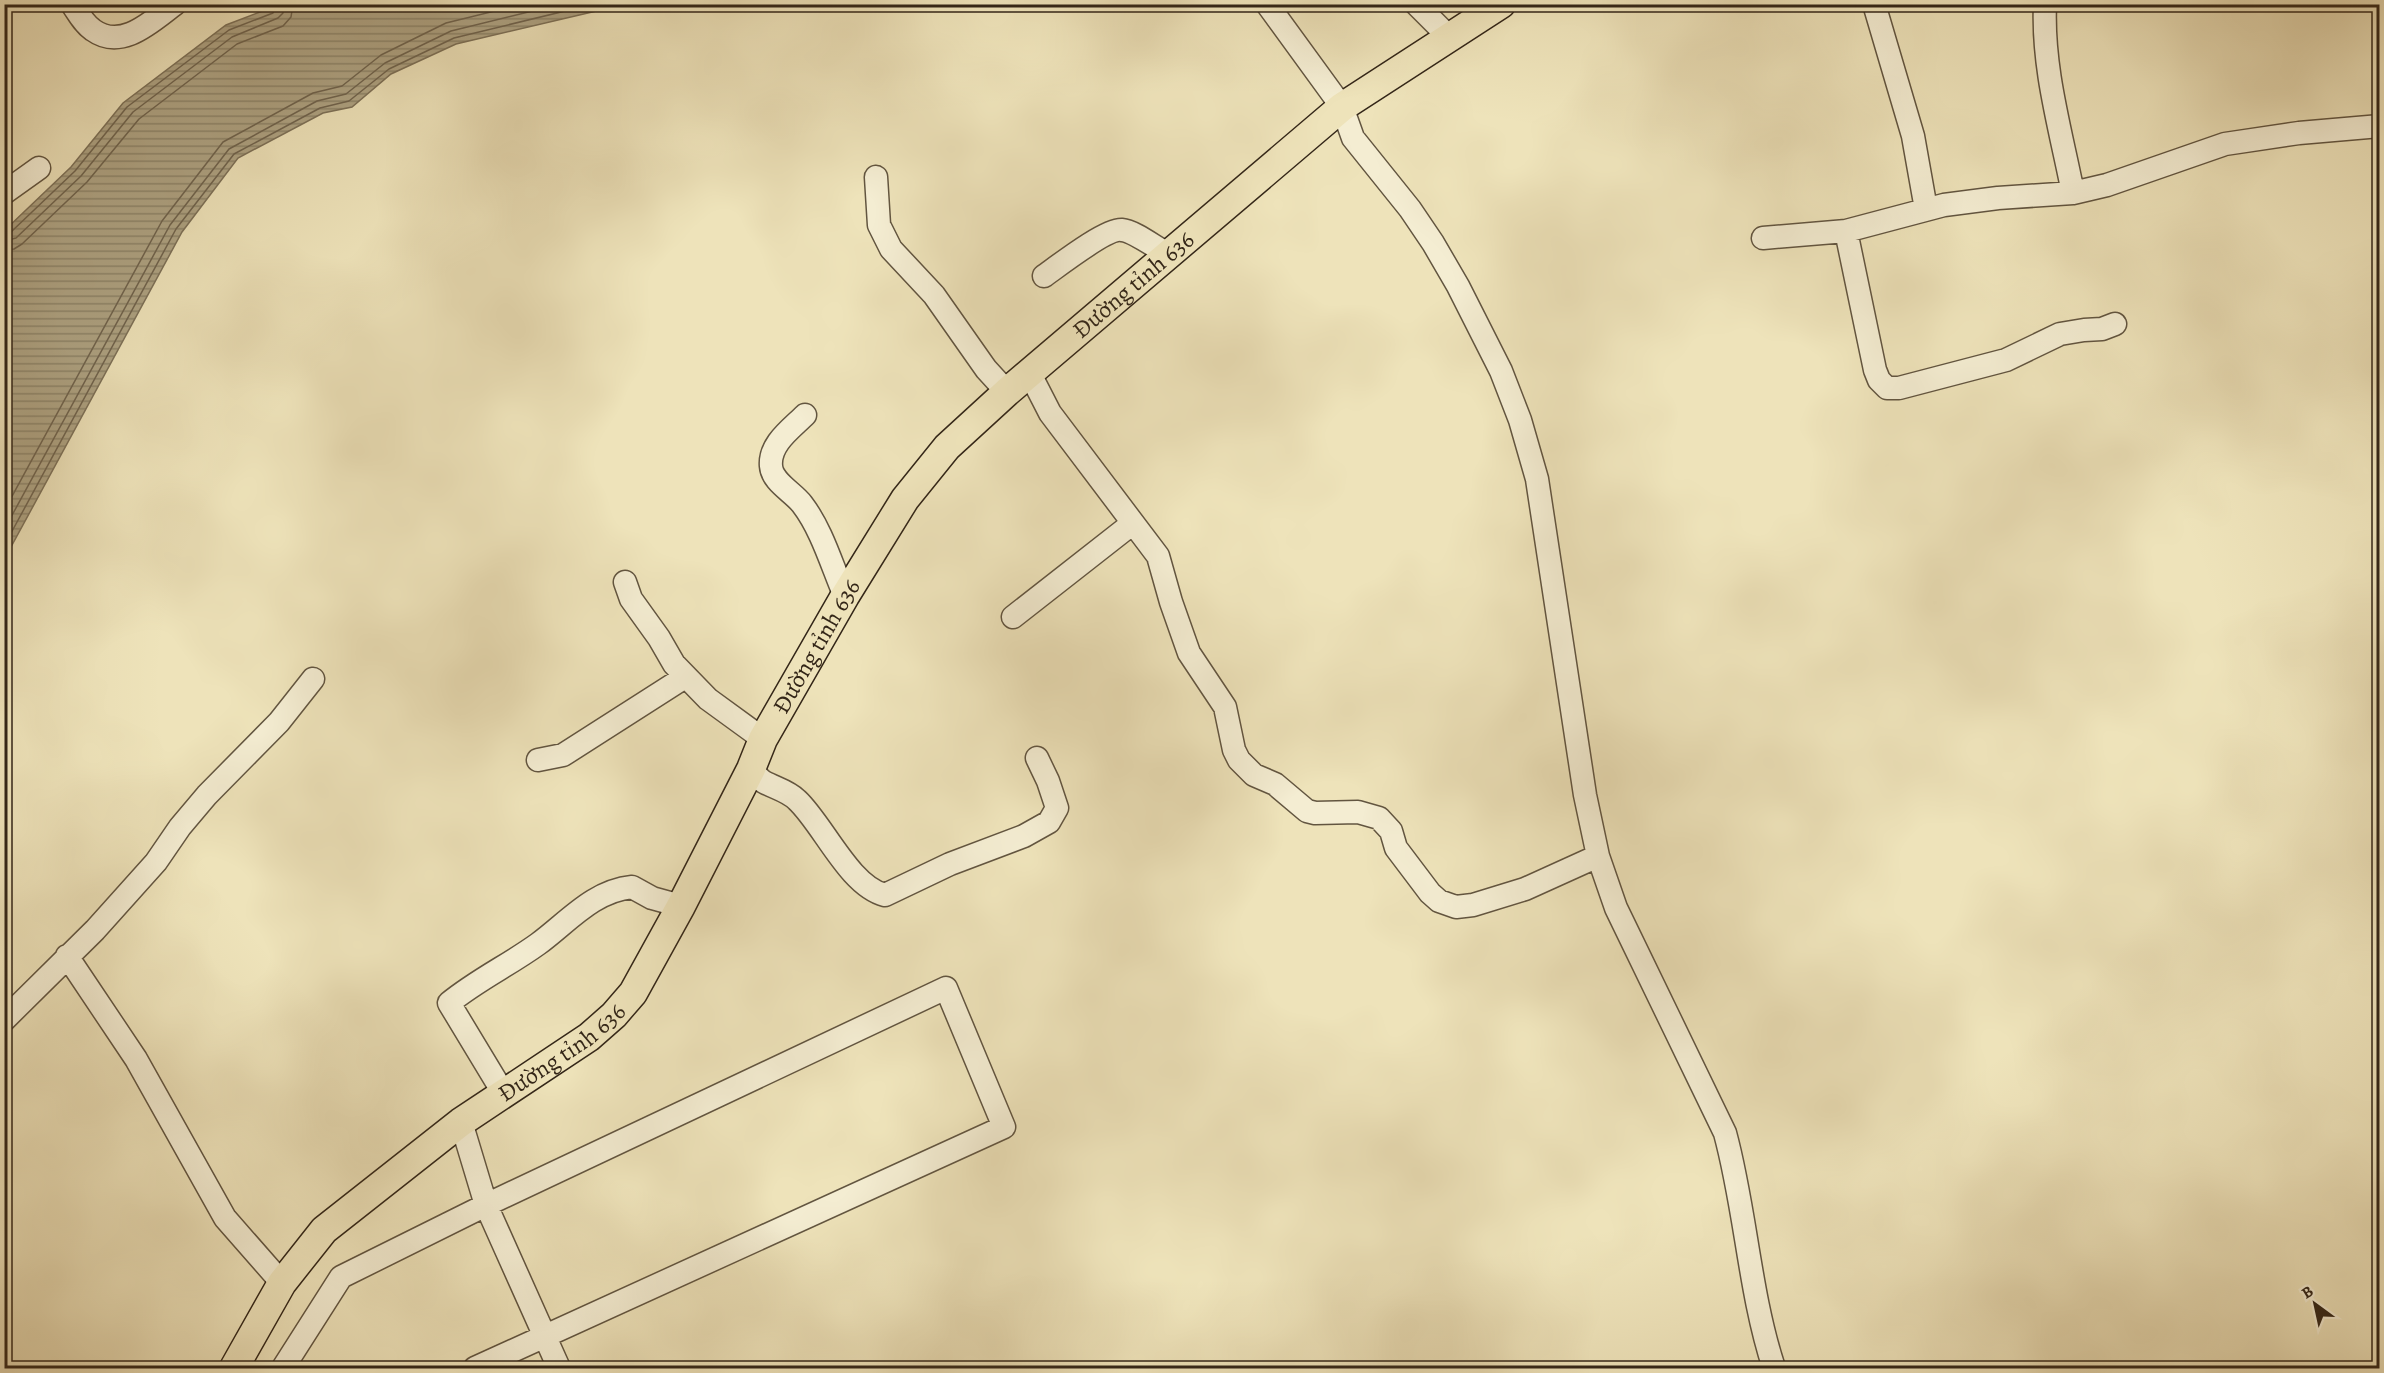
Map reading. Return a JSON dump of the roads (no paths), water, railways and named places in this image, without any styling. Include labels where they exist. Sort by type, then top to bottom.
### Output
[{"type":"main road","name":"Đường tỉnh 636","points":[[234,1368],[282,1283],[324,1230],[461,1122],[589,1037],[614,1015],[633,993],[681,906],[751,769],[763,739],[845,596],[923,475],[946,447],[1007,392],[1342,107],[1501,4]]},
{"type":"street","points":[[72,4],[91,28],[100,34],[113,37],[138,32],[175,4]]},
{"type":"street","points":[[1267,4],[1342,107],[1353,138],[1410,209],[1458,286],[1501,371],[1520,420],[1537,479],[1585,795],[1598,856],[1616,908],[1725,1132],[1733,1160],[1759,1317],[1774,1368]]},
{"type":"street","points":[[1416,4],[1449,37]]},
{"type":"street","points":[[1874,4],[1913,136],[1926,209]]},
{"type":"street","points":[[2045,4],[2045,41],[2050,76],[2073,193]]},
{"type":"street","points":[[1763,238],[1846,231],[1926,209],[1998,198],[2073,193],[2107,185],[2225,144],[2299,133],[2379,126]]},
{"type":"street","points":[[4,193],[39,168]]},
{"type":"street","points":[[876,177],[879,225],[891,249],[934,295],[986,369],[1007,392]]},
{"type":"street","points":[[1044,276],[1098,239],[1117,230],[1131,233],[1168,254]]},
{"type":"street","points":[[1846,231],[1875,370],[1879,380],[1887,388],[1899,388],[2006,360],[2060,334],[2102,329],[2115,324]]},
{"type":"street","points":[[1030,374],[1050,413],[1158,556],[1189,653],[1225,707],[1234,750],[1239,760],[1254,776],[1275,784],[1307,811],[1367,813],[1379,818],[1386,823],[1396,848],[1430,893],[1439,901],[1456,907],[1473,905],[1525,889],[1598,856]]},
{"type":"street","points":[[805,414],[778,441],[771,454],[771,469],[776,478],[801,503],[812,518],[845,596]]},
{"type":"street","points":[[1013,617],[1133,523]]},
{"type":"street","points":[[625,582],[631,599],[660,638],[674,664],[708,699],[763,739]]},
{"type":"street","points":[[538,760],[563,754],[685,676]]},
{"type":"street","points":[[4,1020],[95,930],[156,862],[180,827],[207,795],[279,722],[313,679]]},
{"type":"street","points":[[751,769],[763,781],[797,800],[866,886],[885,895],[918,878],[1024,836],[1049,822],[1057,808],[1037,758]]},
{"type":"street","points":[[504,1094],[449,1003],[472,984],[538,944],[576,912],[610,891],[632,887],[652,898],[681,906]]},
{"type":"street","points":[[67,956],[136,1059],[225,1218],[282,1283]]},
{"type":"street","points":[[283,1368],[341,1277],[486,1205],[946,988],[1004,1127],[475,1368]]},
{"type":"street","points":[[461,1122],[486,1205],[559,1368]]},
{"type":"water","points":[[281,4],[622,5],[456,44],[391,74],[352,107],[323,113],[238,158],[182,232],[5,558],[5,230],[71,167],[123,103],[226,25]]}]
